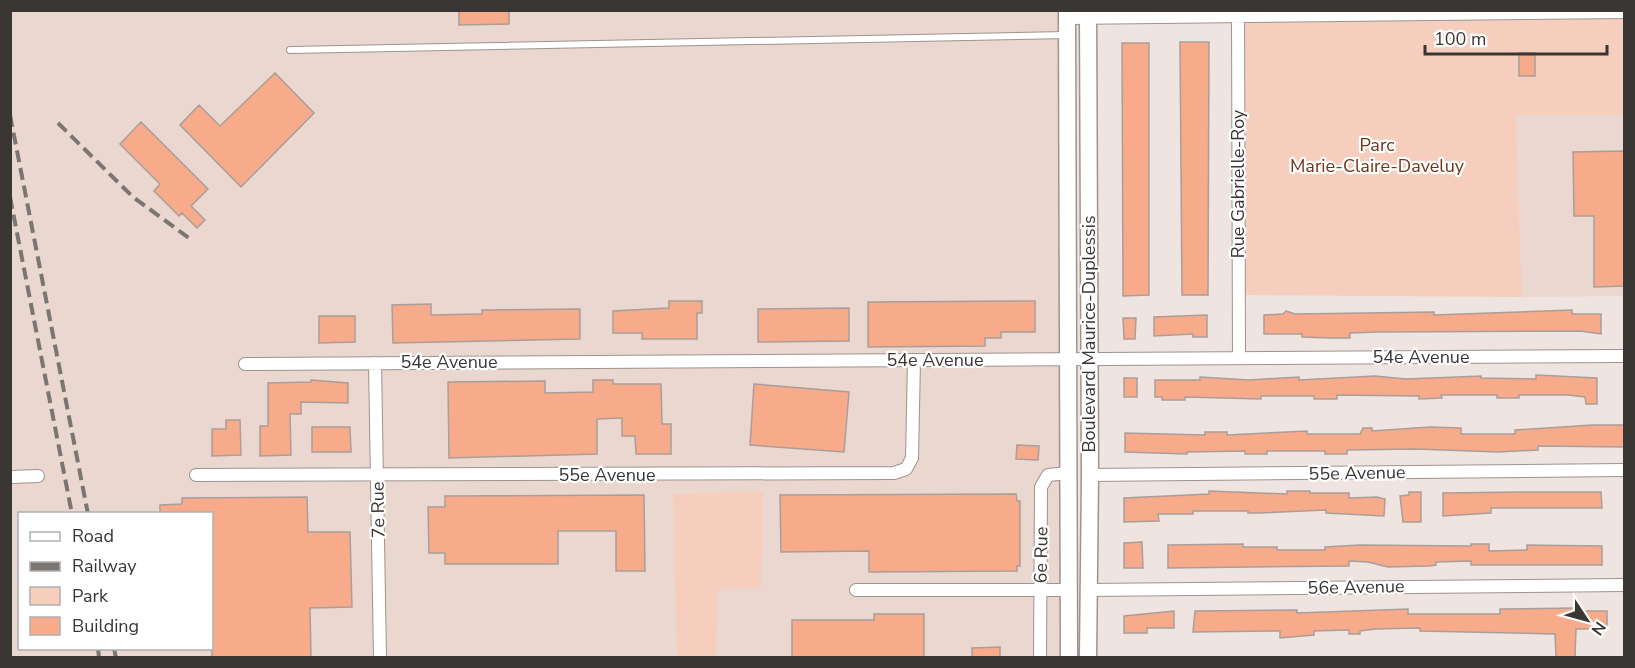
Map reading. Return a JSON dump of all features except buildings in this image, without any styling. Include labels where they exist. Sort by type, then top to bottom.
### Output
[{"type":"street","points":[[1067,21],[1088,14],[1624,12]]},
{"type":"street","name":"Rue Gabrielle-Roy","points":[[1238,13],[1239,358]]},
{"type":"street","name":"Boulevard Maurice-Duplessis","points":[[1088,14],[1090,475],[1088,657]]},
{"type":"street","name":"Boulevard Maurice-Duplessis","points":[[1067,21],[1069,657]]},
{"type":"street","name":"54e Avenue","points":[[245,364],[1624,356]]},
{"type":"street","name":"55e Avenue","points":[[196,475],[900,472],[912,458],[914,360]]},
{"type":"street","name":"7e Rue","points":[[375,363],[380,657]]},
{"type":"street","name":"55e Avenue","points":[[1090,475],[1624,471]]},
{"type":"street","name":"6e Rue","points":[[1040,657],[1043,482],[1053,473],[1069,473]]},
{"type":"street","points":[[10,477],[38,476]]},
{"type":"street","name":"56e Avenue","points":[[1088,590],[1624,585]]},
{"type":"street","points":[[856,590],[1070,590]]},
{"type":"lane","points":[[290,50],[1067,21]]},
{"type":"shaded area","points":[[10,11],[1067,11],[1069,657],[11,657]]},
{"type":"shaded area","points":[[1516,115],[1624,115],[1624,296],[1522,297]]},
{"type":"green space","name":"Parc Marie-Claire-Daveluy","points":[[1624,12],[1624,115],[1516,115],[1522,297],[1238,295],[1238,16]]},
{"type":"green space","points":[[763,491],[761,588],[718,589],[716,657],[677,657],[673,494]]},
{"type":"railway","points":[[10,115],[88,512]]},
{"type":"railway","points":[[58,123],[133,197],[193,241]]},
{"type":"railway","points":[[10,197],[72,512]]},
{"type":"railway","points":[[98,650],[99,658]]},
{"type":"railway","points":[[114,650],[116,658]]}]
